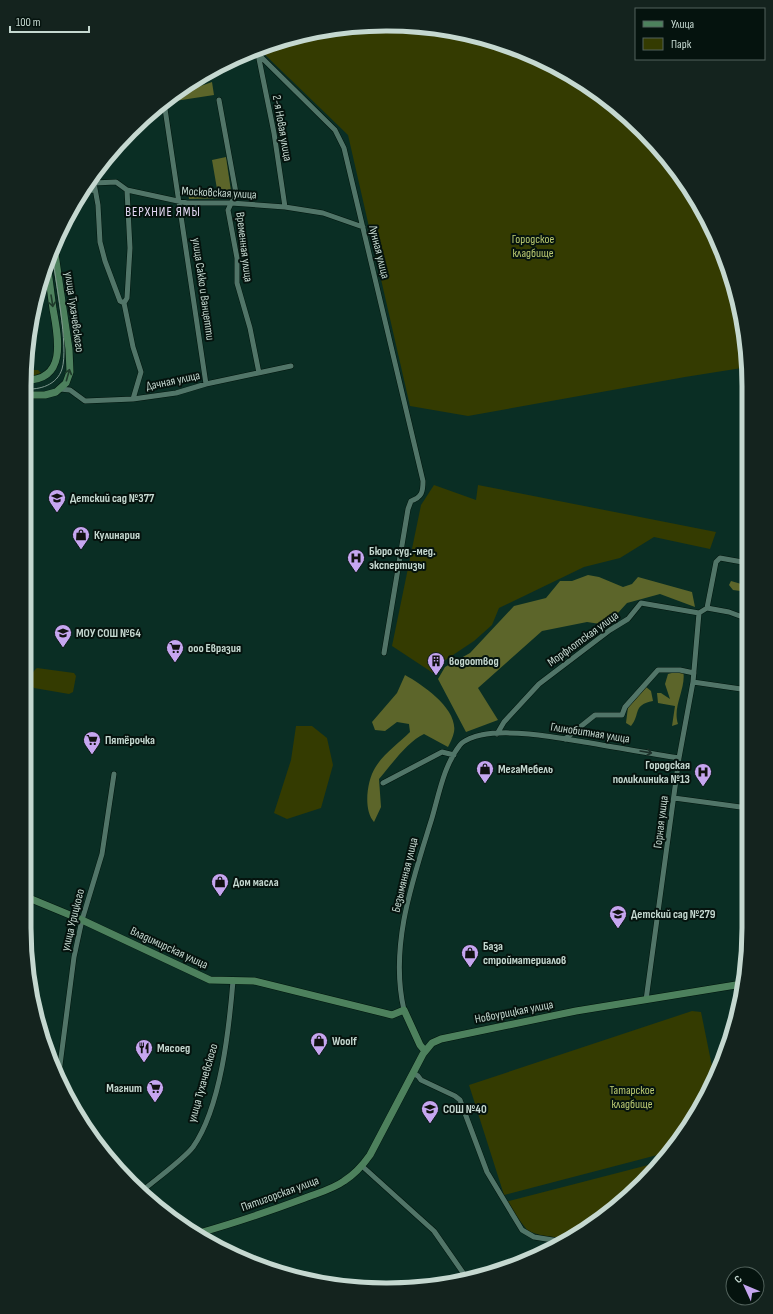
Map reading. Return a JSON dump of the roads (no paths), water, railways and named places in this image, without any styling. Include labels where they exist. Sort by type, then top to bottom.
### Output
[{"type":"main road","name":"улица Тухачевского","points":[[55,257],[70,359],[68,377],[60,389]]},
{"type":"main road","name":"улица Тухачевского","points":[[31,380],[47,374],[53,368],[58,356],[58,338],[49,276]]},
{"type":"main road","points":[[31,395],[45,395],[60,389]]},
{"type":"main road","name":"Владимирская улица","points":[[31,899],[82,920],[210,980],[254,981],[392,1015],[404,1010]]},
{"type":"main road","name":"Новоурицкая улица","points":[[362,1166],[370,1155],[412,1073],[426,1051],[437,1041],[458,1034],[737,985]]},
{"type":"main road","name":"Безымянная улица","points":[[404,1010],[420,1045],[426,1051]]},
{"type":"main road","name":"Пятигорская улица","points":[[203,1232],[285,1206],[323,1191],[343,1182],[362,1166]]},
{"type":"street","name":"Лунная улица","points":[[259,55],[335,130],[344,148],[423,481],[423,492],[419,498],[411,501],[408,509],[384,653]]},
{"type":"street","name":"2-я Новая улица","points":[[257,56],[274,133],[285,207]]},
{"type":"street","name":"Временная улица","points":[[219,100],[236,193],[228,210],[237,258],[237,283],[250,328],[259,373]]},
{"type":"street","name":"улица Сакко и Ванцетти","points":[[165,108],[206,384]]},
{"type":"street","name":"Московская улица","points":[[95,183],[116,182],[128,190],[180,202],[231,203],[285,207],[323,213],[363,227]]},
{"type":"street","name":"Московская улица","points":[[90,190],[94,190],[94,185]]},
{"type":"street","points":[[94,190],[98,205],[100,242],[104,261],[120,301],[124,303],[133,347],[141,372],[133,399]]},
{"type":"street","points":[[124,303],[127,298],[130,248],[128,190]]},
{"type":"street","name":"Дачная улица","points":[[60,389],[70,390],[85,401],[133,399],[176,393],[206,384],[291,366]]},
{"type":"street","points":[[707,608],[716,562],[720,558],[742,562]]},
{"type":"street","name":"Морфлотская улица","points":[[497,734],[504,722],[539,684],[610,630],[628,619],[641,603],[699,613]]},
{"type":"street","points":[[699,613],[707,608],[729,612],[742,617]]},
{"type":"street","name":"Горная улица","points":[[646,1000],[679,758],[693,682],[699,613]]},
{"type":"street","points":[[566,739],[595,715],[622,715],[625,707],[658,670],[680,670],[694,673]]},
{"type":"street","points":[[693,682],[742,689]]},
{"type":"street","name":"Глинобитная улица","points":[[497,734],[524,734],[566,739],[679,758]]},
{"type":"street","name":"Безымянная улица","points":[[404,1010],[399,990],[401,940],[410,896],[443,779],[461,744],[470,738],[482,735],[497,734]]},
{"type":"street","points":[[383,783],[442,752],[454,755]]},
{"type":"street","name":"улица Урицкого","points":[[60,1068],[74,957],[82,920],[102,854],[114,774]]},
{"type":"street","points":[[674,798],[742,807]]},
{"type":"street","name":"улица Тухачевского","points":[[145,1188],[192,1147],[206,1120],[228,1036],[233,981]]},
{"type":"street","points":[[412,1073],[418,1076],[420,1080],[455,1096],[460,1100],[486,1172],[522,1230],[534,1237],[554,1240]]},
{"type":"street","points":[[362,1166],[434,1231],[464,1274]]},
{"type":"tram line","points":[[31,389],[36,389],[52,383],[60,374],[64,359],[63,329],[53,263]]},
{"type":"place","name":"Детский сад №377","points":[[57,513]]},
{"type":"place","name":"Кулинария","points":[[81,550]]},
{"type":"place","name":"Бюро суд.-мед. экспертизы","points":[[356,573]]},
{"type":"place","name":"МОУ СОШ №64","points":[[63,648]]},
{"type":"place","name":"ооо Евразия","points":[[175,663]]},
{"type":"place","name":"водоотвод","points":[[436,676]]},
{"type":"place","name":"Пятёрочка","points":[[92,755]]},
{"type":"place","name":"МегаМебель","points":[[485,784]]},
{"type":"place","name":"Городская поликлиника №13","points":[[703,787]]},
{"type":"place","name":"Дом масла","points":[[220,897]]},
{"type":"place","name":"Детский сад №279","points":[[618,929]]},
{"type":"place","name":"База стройматериалов","points":[[470,968]]},
{"type":"place","name":"Woolf","points":[[319,1056]]},
{"type":"place","name":"Мясоед","points":[[144,1063]]},
{"type":"place","name":"Магнит","points":[[155,1103]]},
{"type":"place","name":"СОШ №40","points":[[430,1124]]},
{"type":"district","name":"ВЕРХНИЕ ЯМЫ","points":[[163,212]]},
{"type":"park label","name":"Городское кладбище","points":[[533,246]]},
{"type":"park label","name":"Татарское кладбище","points":[[632,1097]]}]
